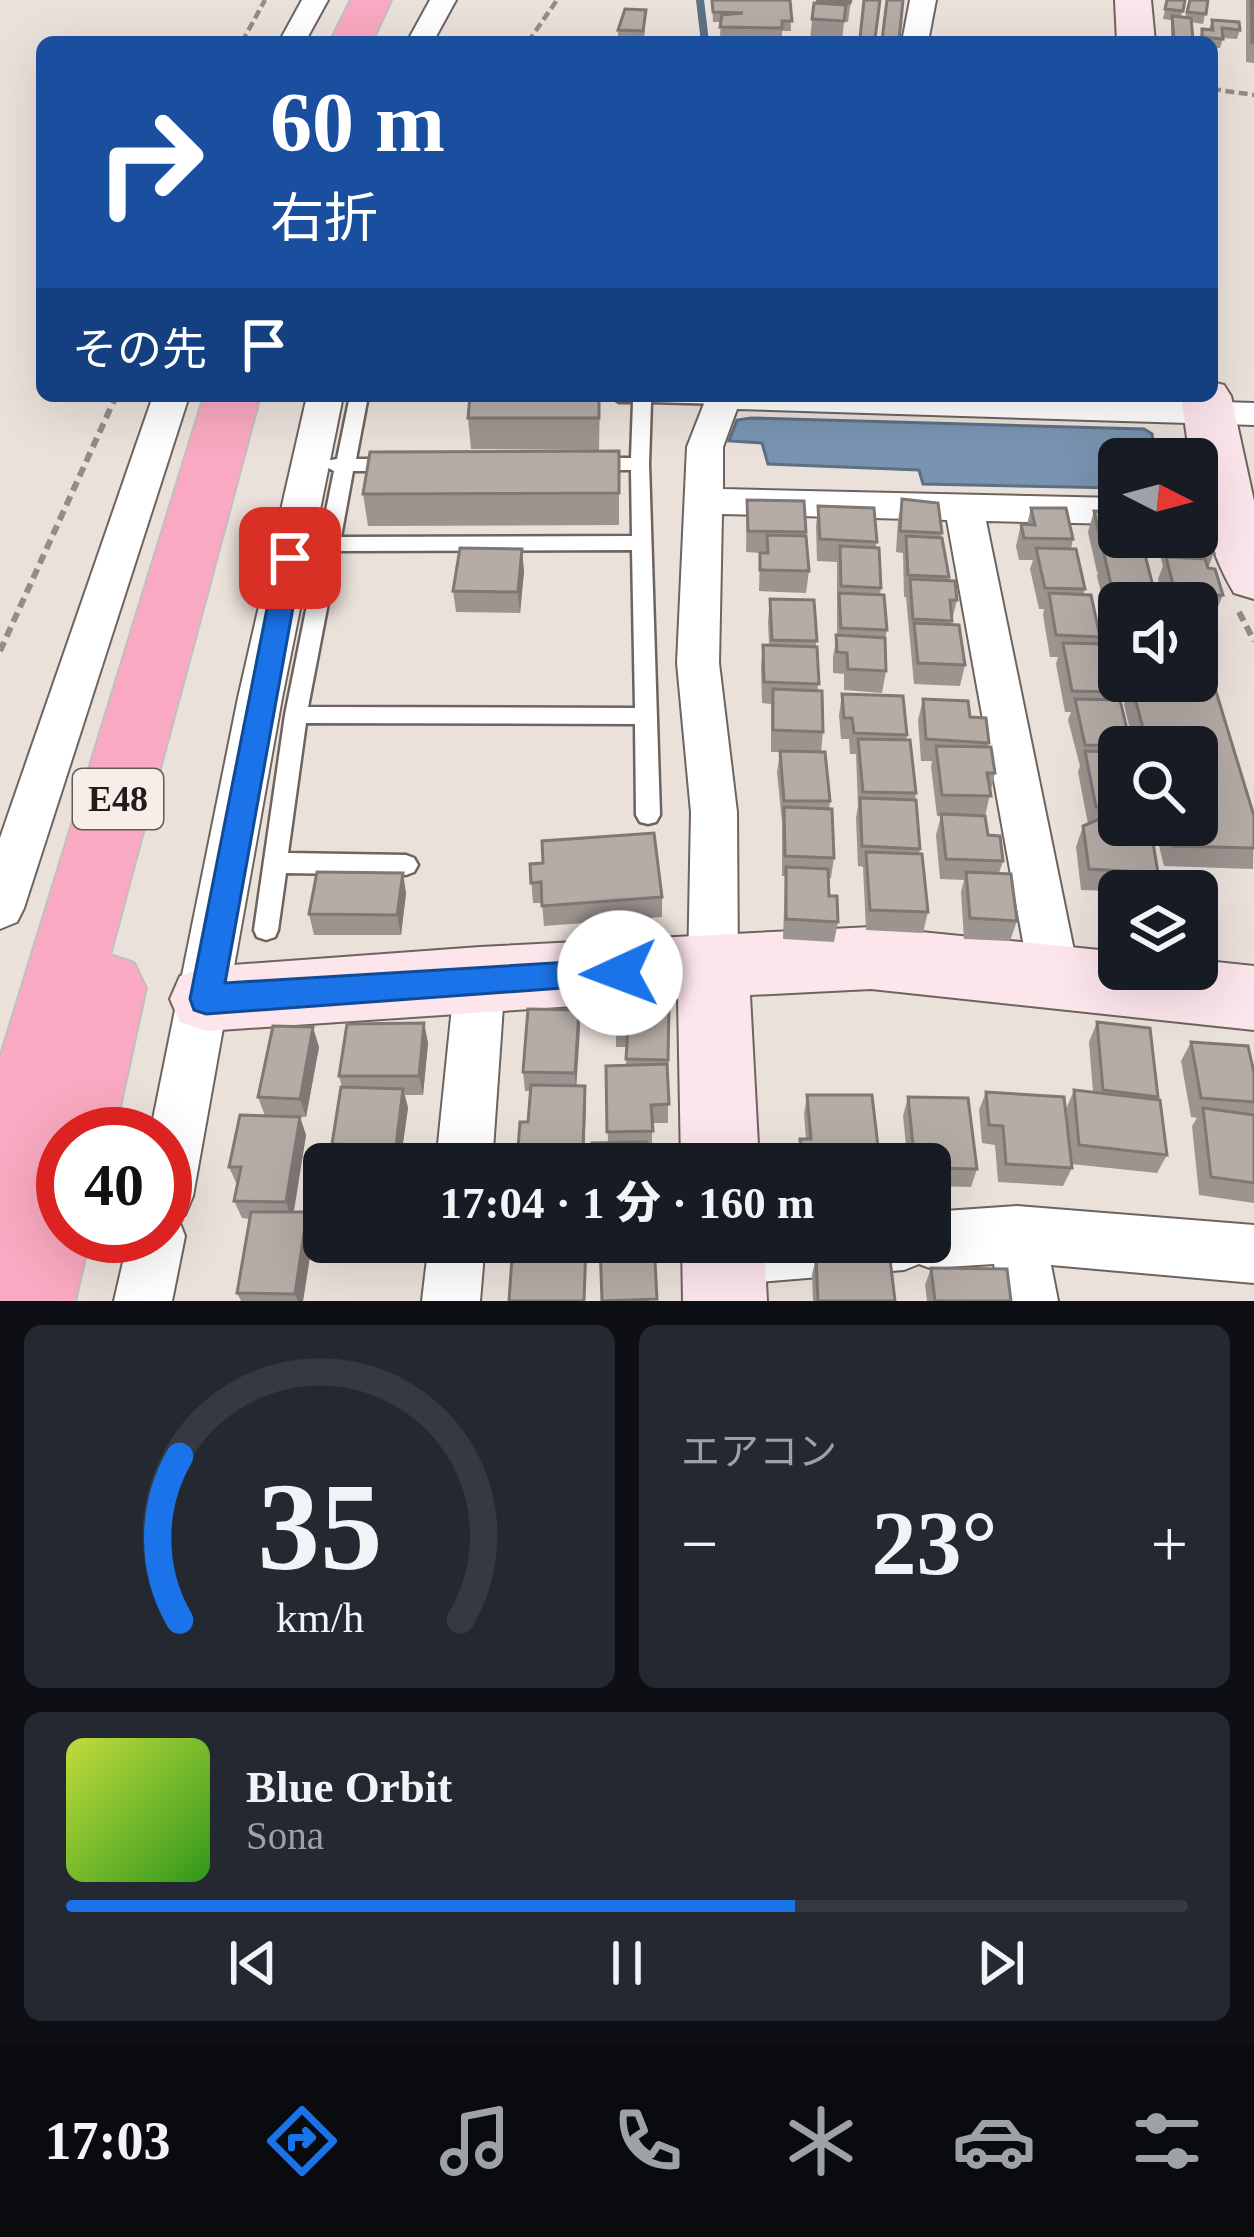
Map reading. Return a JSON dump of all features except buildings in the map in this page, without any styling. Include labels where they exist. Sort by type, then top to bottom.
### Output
[{"type":"highway","points":[[354,36],[371,0]]},
{"type":"highway","name":"E48","points":[[0,1201],[230,402]]},
{"type":"highway","name":"E48","points":[[78,1107],[249,402]]},
{"type":"highway","points":[[28,1301],[38,1263]]},
{"type":"street","points":[[295,36],[315,0]]},
{"type":"street","points":[[423,36],[443,0]]},
{"type":"street","points":[[916,36],[923,0]]},
{"type":"street","points":[[1132,0],[1135,36]]},
{"type":"street","points":[[0,908],[169,402]]},
{"type":"street","points":[[184,1107],[260,698],[327,465],[325,402]]},
{"type":"street","points":[[719,1143],[714,812],[698,663],[704,447],[721,402]]},
{"type":"street","points":[[945,402],[1223,407],[1218,455]]},
{"type":"street","points":[[706,500],[1098,511]]},
{"type":"street","points":[[964,508],[1054,975]]},
{"type":"street","points":[[1218,522],[1254,579]]},
{"type":"street","points":[[206,999],[871,958],[1254,998]]},
{"type":"street","points":[[466,1143],[480,979]]},
{"type":"street","points":[[951,1239],[1017,1234],[1254,1255]]},
{"type":"street","points":[[1017,1234],[1029,1301]]},
{"type":"street","points":[[143,1301],[151,1263]]},
{"type":"street","points":[[451,1301],[455,1263]]},
{"type":"lane","points":[[266,930],[296,715],[329,544],[327,465],[355,402]]},
{"type":"lane","points":[[642,402],[648,815]]},
{"type":"lane","points":[[572,464],[640,464]]},
{"type":"lane","points":[[327,465],[413,465]]},
{"type":"lane","points":[[329,544],[641,543]]},
{"type":"lane","points":[[296,715],[645,716]]},
{"type":"lane","points":[[275,863],[406,865]]},
{"type":"path","points":[[245,36],[265,0]]},
{"type":"path","points":[[532,36],[557,0]]},
{"type":"path","points":[[1218,90],[1254,95]]},
{"type":"path","points":[[0,651],[113,402]]},
{"type":"water","points":[[737,420],[1144,429],[1153,438],[1098,438],[1098,488],[923,484],[919,470],[768,464],[762,443],[729,441]]},
{"type":"waterway","points":[[700,0],[704,36]]},
{"type":"route","points":[[290,558],[206,999],[620,973]]}]
